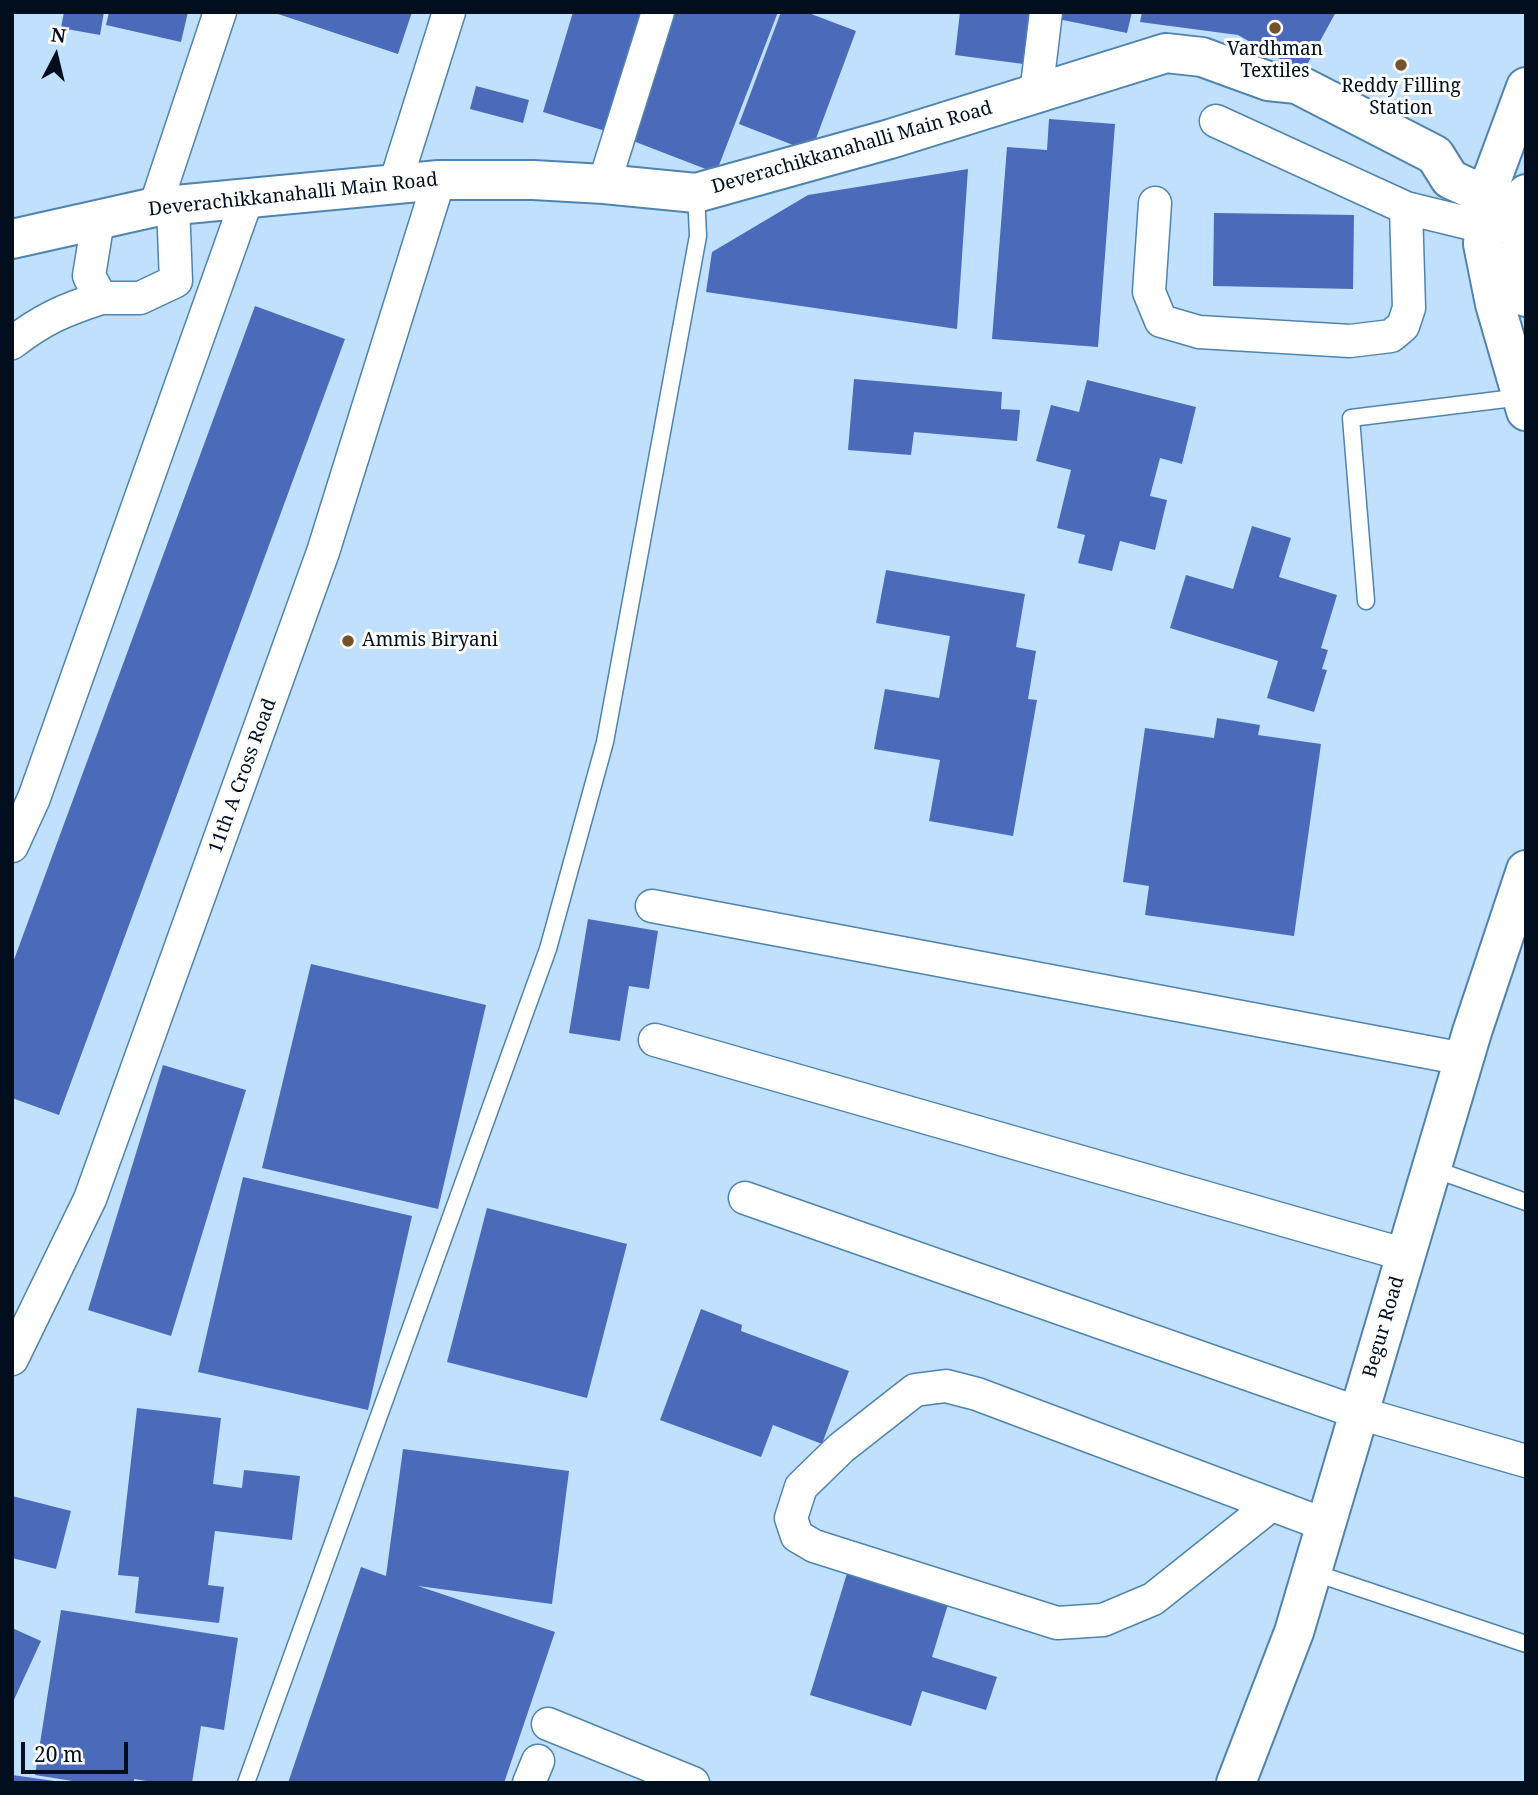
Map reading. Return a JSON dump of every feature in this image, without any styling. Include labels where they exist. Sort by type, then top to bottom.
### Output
[{"type":"street","points":[[12,344],[55,314],[101,298],[140,298],[176,281],[167,210],[219,12]]},
{"type":"street","points":[[395,184],[449,12]]},
{"type":"street","points":[[604,184],[658,12]]},
{"type":"street","points":[[1036,94],[1046,12]]},
{"type":"street","name":"Deverachikkanahalli Main Road","points":[[12,239],[97,226],[167,210],[247,199],[439,180],[604,184],[696,193],[890,139],[1166,53],[1202,57],[1268,81],[1297,84],[1436,155],[1450,179],[1485,211],[1523,203]]},
{"type":"street","points":[[1524,404],[1494,304],[1483,244],[1485,211],[1526,87]]},
{"type":"street","points":[[1216,121],[1406,208],[1485,211]]},
{"type":"street","name":"11th A Cross Road","points":[[12,1359],[100,1173],[323,552],[439,180]]},
{"type":"street","points":[[12,846],[34,798],[247,199]]},
{"type":"street","points":[[1155,203],[1149,292],[1161,321],[1199,332],[1350,341],[1391,335],[1404,326],[1409,308],[1406,208]]},
{"type":"street","points":[[1523,203],[1520,238],[1526,297]]},
{"type":"street","points":[[97,226],[89,276],[101,298]]},
{"type":"street","name":"Begur Road","points":[[1236,1783],[1294,1632],[1464,1059],[1526,870]]},
{"type":"street","points":[[652,906],[1464,1059]]},
{"type":"street","points":[[654,1040],[1406,1255]]},
{"type":"street","points":[[745,1198],[1359,1413],[1526,1461]]},
{"type":"street","points":[[1271,1505],[1153,1598],[1103,1620],[1057,1623],[814,1546],[797,1536],[791,1518],[801,1486],[841,1448],[915,1390],[946,1386],[977,1394],[1326,1525]]},
{"type":"street","points":[[548,1724],[639,1773],[693,1783]]},
{"type":"lane","points":[[246,1783],[548,949],[604,741],[698,236],[696,193]]},
{"type":"lane","points":[[1366,601],[1351,418],[1524,404]]},
{"type":"lane","points":[[1431,1168],[1526,1202]]},
{"type":"lane","points":[[1312,1572],[1526,1644]]},
{"type":"building","points":[[64,12],[104,12],[100,35],[61,28]]},
{"type":"building","points":[[109,12],[188,12],[181,42],[106,25]]},
{"type":"building","points":[[272,12],[412,12],[398,54]]},
{"type":"building","points":[[573,12],[647,12],[612,133],[543,112]]},
{"type":"building","points":[[676,12],[778,12],[716,173],[628,139]]},
{"type":"building","points":[[781,12],[806,12],[856,31],[811,152],[739,124]]},
{"type":"building","points":[[960,12],[1038,12],[1031,65],[955,55]]},
{"type":"building","points":[[1054,12],[1132,12],[1127,33],[1053,18]]},
{"type":"building","points":[[1142,12],[1336,12],[1303,72],[1238,35],[1140,22]]},
{"type":"building","points":[[476,86],[529,100],[523,123],[470,109]]},
{"type":"building","points":[[1049,119],[1115,124],[1098,347],[992,339],[1007,147],[1047,150]]},
{"type":"building","points":[[968,169],[957,329],[706,292],[712,252],[808,195]]},
{"type":"building","points":[[1214,213],[1354,215],[1353,289],[1213,286]]},
{"type":"building","points":[[255,306],[345,339],[59,1115],[12,1098],[12,965]]},
{"type":"building","points":[[854,379],[1002,392],[1001,409],[1020,410],[1017,441],[914,432],[911,455],[848,450]]},
{"type":"building","points":[[1087,380],[1196,407],[1182,464],[1160,458],[1150,496],[1167,500],[1155,550],[1120,541],[1112,571],[1078,563],[1085,535],[1057,528],[1071,470],[1036,461],[1051,405],[1079,412]]},
{"type":"building","points":[[1252,526],[1291,538],[1279,577],[1337,595],[1321,648],[1328,650],[1322,669],[1327,670],[1314,712],[1267,698],[1278,661],[1170,628],[1186,575],[1233,589]]},
{"type":"building","points":[[886,570],[1025,594],[1016,647],[1036,651],[1028,699],[1037,700],[1013,836],[929,821],[940,760],[874,749],[885,689],[939,698],[950,636],[876,623]]},
{"type":"building","points":[[1217,718],[1260,725],[1258,735],[1321,744],[1294,936],[1145,915],[1149,886],[1123,882],[1145,728],[1214,738]]},
{"type":"building","points":[[588,919],[658,931],[649,989],[629,986],[620,1041],[569,1033]]},
{"type":"building","points":[[311,964],[486,1005],[438,1209],[262,1168]]},
{"type":"building","points":[[163,1065],[246,1090],[171,1336],[88,1310]]},
{"type":"building","points":[[243,1177],[412,1216],[368,1410],[198,1372]]},
{"type":"building","points":[[487,1208],[627,1244],[587,1398],[447,1362]]},
{"type":"building","points":[[701,1309],[742,1325],[741,1331],[849,1371],[822,1444],[773,1425],[761,1457],[660,1420]]},
{"type":"building","points":[[137,1408],[221,1418],[213,1484],[242,1488],[244,1470],[300,1476],[292,1540],[215,1531],[208,1585],[224,1587],[219,1623],[135,1613],[139,1577],[118,1575]]},
{"type":"building","points":[[403,1449],[569,1471],[552,1604],[418,1586],[555,1632],[504,1783],[288,1783],[361,1567],[386,1576]]},
{"type":"building","points":[[12,1496],[71,1511],[56,1569],[12,1558]]},
{"type":"building","points":[[848,1570],[949,1601],[932,1657],[997,1677],[986,1710],[922,1691],[911,1726],[810,1695]]},
{"type":"building","points":[[61,1610],[238,1638],[224,1730],[201,1726],[192,1783],[159,1783],[134,1779],[134,1783],[85,1783],[35,1775]]},
{"type":"building","points":[[12,1628],[41,1641],[12,1704]]},
{"type":"building","points":[[12,1775],[55,1781],[55,1783],[12,1783]]},
{"type":"place","name":"Vardhman Textiles","points":[[1275,28]]},
{"type":"place","name":"Reddy Filling Station","points":[[1401,65]]},
{"type":"place","name":"Ammis Biryani","points":[[348,641]]}]
